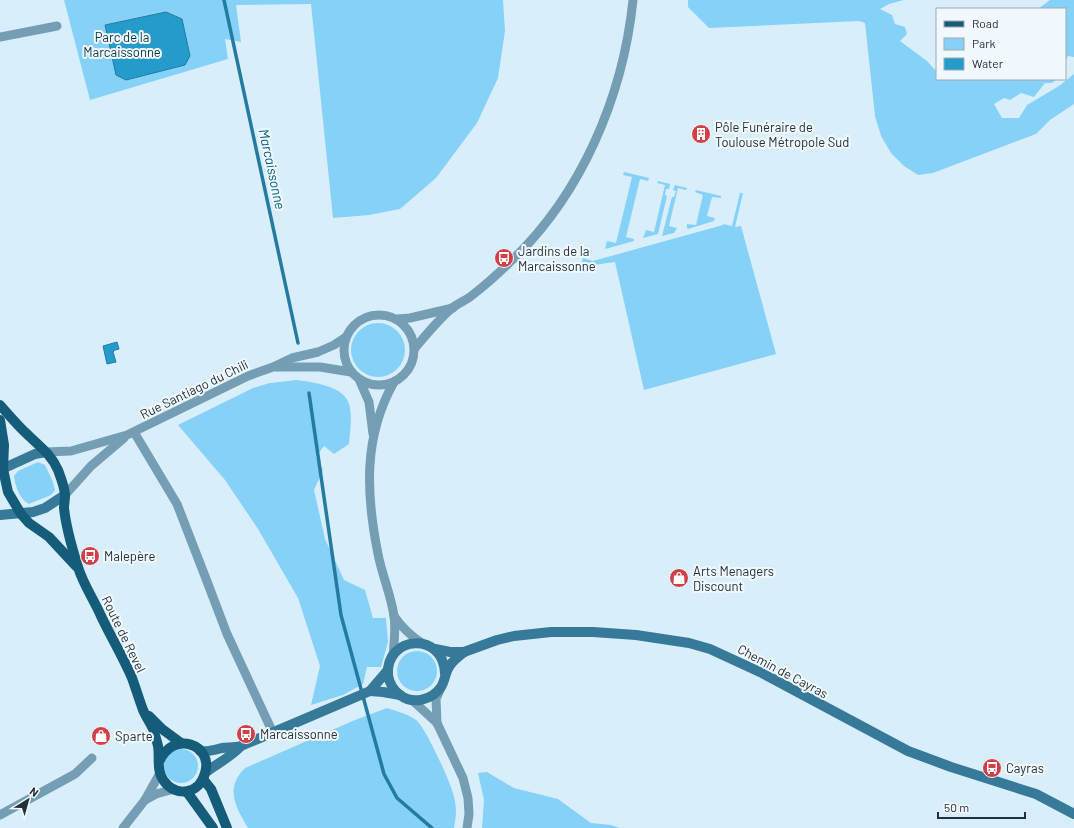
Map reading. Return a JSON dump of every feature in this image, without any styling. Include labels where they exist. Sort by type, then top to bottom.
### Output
[{"type":"main road","name":"Route de Revel","points":[[0,405],[46,452],[57,469],[65,495],[64,507],[78,569]]},
{"type":"main road","name":"Route de Revel","points":[[0,420],[4,445],[1,469],[8,492],[21,514],[29,523],[49,537],[78,569],[131,677],[154,732],[158,744],[160,773]]},
{"type":"main road","name":"Route de Revel","points":[[144,711],[162,729],[181,743],[194,746],[200,751]]},
{"type":"main road","points":[[160,762],[162,755],[167,749],[173,745],[181,743]]},
{"type":"main road","points":[[200,751],[206,764],[205,776],[227,828]]},
{"type":"main road","points":[[160,773],[168,786],[183,792],[187,792],[196,787],[205,776]]},
{"type":"main road","points":[[187,792],[213,828]]},
{"type":"street","points":[[415,348],[452,308],[470,297],[509,264],[551,216],[578,174],[604,120],[627,42],[633,0]]},
{"type":"street","points":[[0,37],[57,26]]},
{"type":"street","points":[[397,319],[410,318],[452,308]]},
{"type":"street","points":[[387,315],[397,319],[408,329],[415,348],[413,362],[410,368],[405,374],[394,382],[388,384],[376,385],[359,379],[351,372],[345,359],[344,344],[346,337],[356,323],[370,316],[387,315]]},
{"type":"street","name":"Rue Santiago du Chili","points":[[46,452],[70,451],[130,434],[248,376],[292,358],[318,352],[346,337]]},
{"type":"street","name":"Rue Santiago du Chili","points":[[273,367],[320,368],[351,372]]},
{"type":"street","points":[[359,379],[368,402],[373,436]]},
{"type":"street","points":[[394,382],[388,392],[373,436],[369,496],[378,554],[394,616],[393,656],[388,665],[388,678],[400,695]]},
{"type":"street","points":[[130,434],[176,504],[208,582],[227,634],[273,733]]},
{"type":"street","name":"Rue Santiago du Chili","points":[[65,495],[91,466],[130,434]]},
{"type":"street","points":[[1,469],[28,457],[46,452]]},
{"type":"street","points":[[0,515],[33,512],[45,508],[65,495]]},
{"type":"street","points":[[394,616],[401,627],[423,644]]},
{"type":"street","name":"Chemin de Cayras","points":[[393,656],[396,651],[406,645],[418,643],[450,652],[464,652],[497,640],[514,636],[551,632],[593,632],[636,635],[689,644],[710,649],[762,673],[908,751],[951,767],[1036,794],[1074,814]]},
{"type":"street","points":[[435,649],[442,658],[445,674]]},
{"type":"street","name":"Chemin de Cayras","points":[[441,687],[449,666],[464,652]]},
{"type":"street","points":[[370,692],[388,670]]},
{"type":"street","points":[[412,700],[428,698],[434,695],[441,687]]},
{"type":"street","points":[[436,723],[436,699],[441,687]]},
{"type":"street","points":[[200,751],[208,752],[223,748],[229,749],[241,746],[370,692],[383,692],[400,695],[412,700],[436,723],[463,778],[468,798],[469,814],[467,828]]},
{"type":"street","points":[[205,776],[241,746]]},
{"type":"street","points":[[0,815],[75,774],[92,758]]},
{"type":"street","points":[[124,828],[145,800],[160,773]]},
{"type":"street","points":[[145,800],[156,794],[174,789]]},
{"type":"green space","name":"Parc de la Marcaissonne","points":[[64,0],[503,0],[505,31],[498,78],[477,123],[436,178],[400,209],[369,215],[333,218],[311,4],[236,5],[241,42],[225,39],[228,59],[90,100]]},
{"type":"green space","points":[[688,0],[904,0],[889,4],[880,9],[892,15],[895,24],[905,27],[907,34],[900,41],[927,61],[936,71],[936,80],[1056,80],[1052,83],[1045,83],[1034,97],[1021,93],[1010,100],[1004,98],[994,104],[1002,118],[1019,118],[1027,105],[1059,86],[1074,74],[1074,104],[1050,120],[1036,134],[933,173],[918,175],[904,166],[891,153],[881,136],[875,116],[865,23],[859,21],[709,28],[688,7]]},
{"type":"green space","points":[[1050,0],[1074,0],[1074,57],[1068,56],[1066,59],[1066,8],[1039,8]]},
{"type":"green space","points":[[624,172],[649,178],[648,181],[640,179],[626,237],[634,239],[634,241],[605,249],[607,241],[616,243],[632,177],[623,175]]},
{"type":"green space","points":[[658,181],[670,184],[669,189],[666,189],[665,195],[667,196],[658,234],[643,238],[646,230],[654,232],[665,185],[657,183]]},
{"type":"green space","points":[[675,185],[687,188],[686,190],[678,188],[669,226],[677,228],[674,233],[662,236],[672,197],[674,197],[676,191],[673,190]]},
{"type":"green space","points":[[696,190],[721,196],[721,198],[712,197],[707,216],[715,218],[714,221],[688,229],[687,224],[696,225],[703,195],[695,192]]},
{"type":"green space","points":[[740,193],[743,193],[735,227],[741,226],[776,354],[644,390],[615,262],[580,267],[583,258],[593,261],[723,224],[732,226]]},
{"type":"green space","points":[[378,323],[388,325],[397,331],[403,340],[405,350],[403,360],[397,369],[388,375],[378,377],[368,375],[359,369],[353,360],[351,350],[353,340],[359,331],[368,325]]},
{"type":"green space","points":[[297,380],[316,383],[337,390],[346,398],[350,408],[351,420],[349,444],[334,454],[324,446],[316,457],[323,470],[314,490],[325,539],[344,580],[365,590],[373,618],[386,618],[388,642],[381,667],[367,667],[363,684],[343,695],[311,705],[320,666],[298,598],[258,529],[225,480],[178,425],[253,388],[270,383]]},
{"type":"green space","points":[[38,462],[45,465],[55,490],[51,495],[29,504],[18,492],[14,476],[18,471]]},
{"type":"green space","points":[[417,651],[425,653],[431,657],[435,663],[437,671],[435,679],[431,685],[425,689],[417,691],[409,689],[403,685],[399,679],[397,671],[399,663],[403,657],[409,653]]},
{"type":"green space","points":[[387,708],[416,720],[438,756],[455,801],[456,817],[454,828],[248,828],[234,798],[235,783],[245,768],[355,720]]},
{"type":"green space","points":[[178,749],[184,749],[188,750],[195,756],[198,766],[197,773],[191,780],[184,783],[178,783],[174,782],[167,776],[164,769],[164,763],[165,759],[171,752]]},
{"type":"green space","points":[[487,772],[514,788],[558,799],[591,823],[611,825],[620,828],[482,828],[484,800],[478,773]]},
{"type":"water","points":[[166,12],[182,19],[190,56],[185,65],[126,80],[116,75],[105,25]]},
{"type":"water","points":[[117,342],[119,349],[113,352],[116,362],[107,364],[103,346]]},
{"type":"waterway","name":"Marcaissonne","points":[[224,0],[298,343]]},
{"type":"waterway","name":"Marcaissonne","points":[[309,393],[341,615],[384,774],[397,798],[432,828]]},
{"type":"place","name":"Pôle Funéraire de Toulouse Métropole Sud","points":[[701,134]]},
{"type":"place","name":"Jardins de la Marcaissonne","points":[[504,258]]},
{"type":"place","name":"Malepère","points":[[90,556]]},
{"type":"place","name":"Arts Menagers Discount","points":[[679,578]]},
{"type":"place","name":"Marcaissonne","points":[[246,734]]},
{"type":"place","name":"Sparte","points":[[101,736]]},
{"type":"place","name":"Cayras","points":[[992,768]]}]
